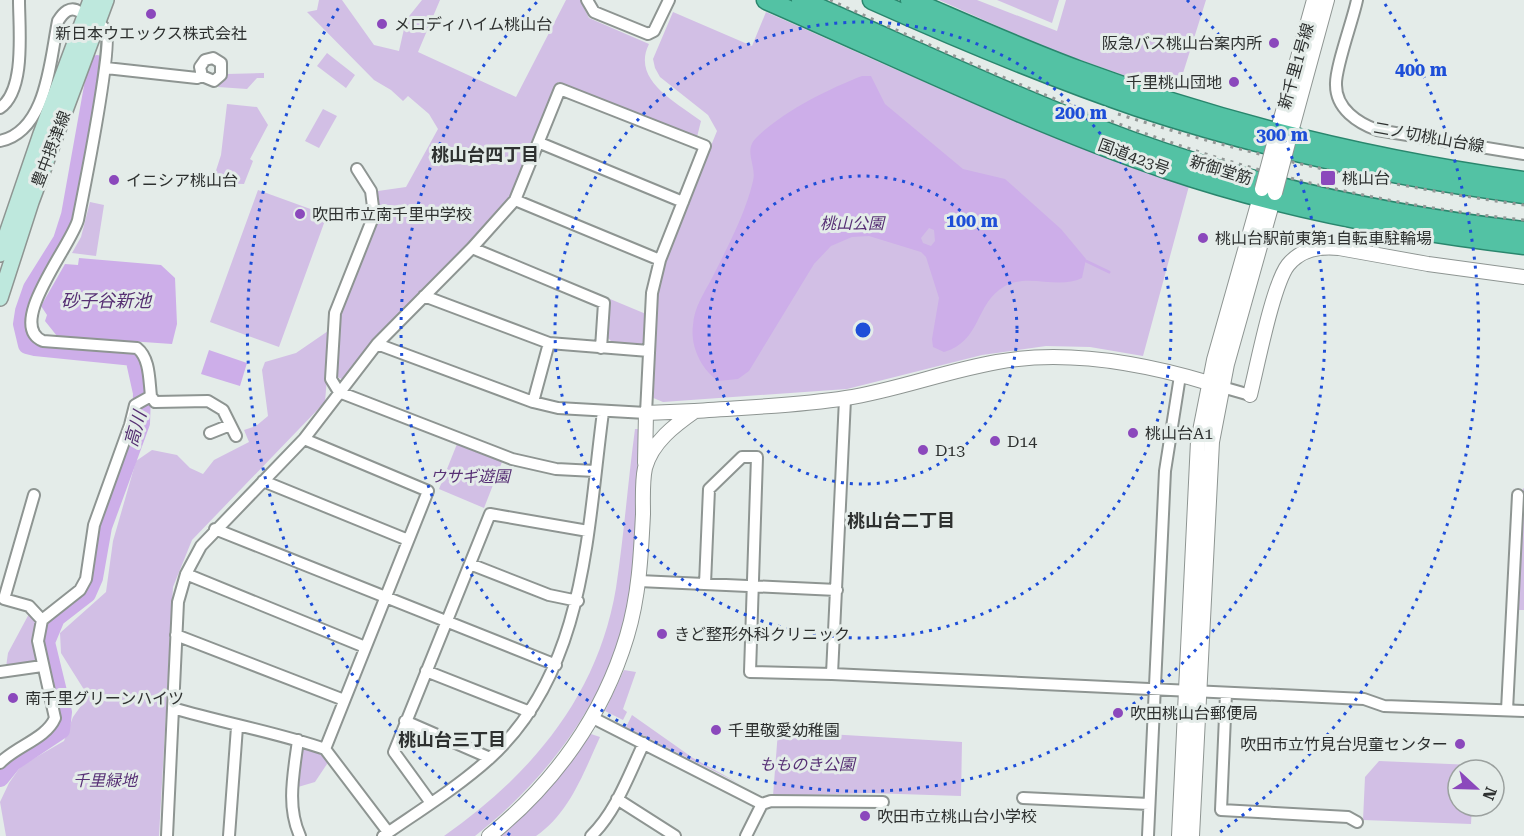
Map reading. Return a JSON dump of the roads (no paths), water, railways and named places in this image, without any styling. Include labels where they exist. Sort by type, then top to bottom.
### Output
[{"type":"highway","name":"国道423号","points":[[766,0],[1074,135],[1177,172],[1401,229],[1524,245]]},
{"type":"highway","name":"新御堂筋","points":[[801,0],[1047,108],[1183,159],[1302,193],[1365,207],[1441,221],[1524,231]]},
{"type":"highway","points":[[872,0],[998,54],[1139,107],[1332,160],[1414,177],[1524,194]]},
{"type":"highway","points":[[910,0],[1079,71],[1283,137],[1524,181]]},
{"type":"main road","name":"豊中摂津線","points":[[0,298],[92,20],[91,0]]},
{"type":"main road","name":"豊中摂津線","points":[[0,254],[41,134],[92,20],[106,0]]},
{"type":"street","points":[[0,108],[12,96],[16,80],[19,0]]},
{"type":"street","points":[[587,0],[594,12],[648,34],[654,31],[669,0]]},
{"type":"street","name":"新千里1号線","points":[[1283,137],[1314,0]]},
{"type":"street","name":"新千里1号線","points":[[1283,137],[1327,0]]},
{"type":"street","name":"二ノ切桃山台線","points":[[1358,0],[1336,85],[1341,103],[1350,115],[1361,124],[1377,130],[1524,154]]},
{"type":"street","points":[[0,141],[24,131],[32,118],[44,86],[58,21],[63,14],[71,9],[78,10],[106,30],[109,39],[106,68],[74,235],[38,295],[30,321],[31,332],[35,338],[43,341],[137,348],[142,352],[147,367],[150,396],[155,402],[208,401],[223,410],[236,436]]},
{"type":"street","points":[[106,68],[197,78],[202,76]]},
{"type":"street","points":[[167,836],[178,602],[186,574],[201,546],[215,529],[304,439],[377,344],[472,248],[515,200],[560,89],[705,146],[660,260],[652,293],[639,581],[628,635],[611,681],[593,718],[555,772],[510,819],[489,836]]},
{"type":"street","points":[[1179,836],[1215,385],[1283,137]]},
{"type":"street","points":[[540,143],[683,202]]},
{"type":"street","points":[[335,313],[374,215],[371,191],[357,169]]},
{"type":"street","points":[[515,200],[660,260]]},
{"type":"street","points":[[377,344],[533,402],[603,412],[695,411],[845,399],[994,363],[1041,357],[1083,357],[1180,376],[1250,395],[1284,272],[1304,252],[1332,247],[1428,264],[1524,277]]},
{"type":"street","points":[[472,248],[604,303],[601,348]]},
{"type":"street","points":[[352,252],[339,288],[335,313],[331,379],[339,392],[512,459],[556,469],[595,471]]},
{"type":"street","points":[[424,296],[549,343],[649,351]]},
{"type":"street","points":[[533,402],[549,343]]},
{"type":"street","points":[[1148,836],[1166,471],[1180,376]]},
{"type":"street","points":[[0,763],[10,752],[51,728],[55,718],[38,641],[42,620],[80,590],[86,579],[94,525],[135,405],[150,396]]},
{"type":"street","points":[[832,674],[845,399]]},
{"type":"street","points":[[645,468],[657,444],[675,425],[695,411]]},
{"type":"street","points":[[172,708],[237,727],[298,740],[325,750],[386,834],[490,758],[530,712],[556,665],[578,601],[603,412]]},
{"type":"street","points":[[210,434],[230,424]]},
{"type":"street","points":[[304,439],[428,491],[325,750]]},
{"type":"street","points":[[705,584],[708,489],[742,457],[758,457],[750,672],[1364,699],[1383,706],[1524,711]]},
{"type":"street","points":[[263,481],[408,540]]},
{"type":"street","points":[[34,495],[26,507],[6,576],[3,602],[29,606],[42,620]]},
{"type":"street","points":[[1507,710],[1518,495]]},
{"type":"street","points":[[431,803],[394,752],[489,514],[588,531]]},
{"type":"street","points":[[215,529],[556,665]]},
{"type":"street","points":[[470,564],[549,596],[578,601]]},
{"type":"street","points":[[186,574],[366,647]]},
{"type":"street","points":[[639,581],[837,590]]},
{"type":"street","points":[[176,635],[344,700]]},
{"type":"street","points":[[0,672],[42,666]]},
{"type":"street","points":[[426,670],[530,712]]},
{"type":"street","points":[[1191,692],[1192,836]]},
{"type":"street","points":[[1226,693],[1221,810],[1348,818],[1357,822]]},
{"type":"street","points":[[593,718],[762,804]]},
{"type":"street","points":[[405,721],[490,758]]},
{"type":"street","points":[[229,836],[237,727]]},
{"type":"street","points":[[298,740],[292,797],[294,822],[300,836]]},
{"type":"street","points":[[591,836],[600,827],[617,799],[644,743]]},
{"type":"street","points":[[1023,798],[1149,804]]},
{"type":"street","points":[[617,799],[669,834]]},
{"type":"street","points":[[746,836],[762,804],[771,801],[883,802]]},
{"type":"water","points":[[862,76],[871,76],[885,104],[963,169],[1005,179],[1061,229],[1086,259],[1082,278],[1063,282],[1014,282],[1005,286],[988,302],[965,340],[944,352],[933,347],[932,339],[939,298],[926,257],[921,252],[869,236],[852,237],[831,246],[814,264],[749,371],[738,379],[718,381],[706,370],[695,349],[694,319],[700,301],[735,231],[750,194],[754,175],[750,153],[752,143],[767,128],[792,110]],"holes":[[[929,228],[934,230],[935,241],[931,246],[923,243],[921,238]]]},
{"type":"water","name":"砂子谷新池","points":[[79,258],[161,265],[175,278],[177,324],[172,344],[57,336],[45,321],[47,315],[41,306],[65,264],[78,265]]},
{"type":"water","points":[[209,350],[247,363],[240,386],[201,374]]},
{"type":"waterway","name":"高川","points":[[0,778],[13,762],[61,730],[63,712],[46,642],[56,618],[87,594],[94,578],[103,527],[141,423],[142,393],[134,357],[27,345],[22,324],[32,288],[62,240],[70,215],[97,64]]},
{"type":"waterway","points":[[1086,261],[1109,272]]},
{"type":"railway","points":[[830,0],[1036,91],[1119,124],[1205,154],[1340,190],[1432,208],[1524,220]]},
{"type":"railway","points":[[1118,114],[1218,143],[1319,168],[1421,189],[1524,205]]},
{"type":"place","name":"新日本ウエックス株式会社","points":[[151,14]]},
{"type":"place","name":"メロディハイム桃山台","points":[[382,24]]},
{"type":"place","name":"阪急バス桃山台案内所","points":[[1274,43]]},
{"type":"place","name":"千里桃山団地","points":[[1234,82]]},
{"type":"place","name":"桃山台","points":[[1328,178]]},
{"type":"place","name":"イニシア桃山台","points":[[114,180]]},
{"type":"place","name":"吹田市立南千里中学校","points":[[300,214]]},
{"type":"place","name":"桃山台駅前東第1自転車駐輪場","points":[[1203,238]]},
{"type":"place","name":"桃山台A1","points":[[1133,433]]},
{"type":"place","name":"D14","points":[[995,441]]},
{"type":"place","name":"D13","points":[[923,450]]},
{"type":"place","name":"きど整形外科クリニック","points":[[662,634]]},
{"type":"place","name":"南千里グリーンハイツ","points":[[13,698]]},
{"type":"place","name":"吹田桃山台郵便局","points":[[1118,713]]},
{"type":"place","name":"千里敬愛幼稚園","points":[[716,730]]},
{"type":"place","name":"吹田市立竹見台児童センター","points":[[1460,744]]},
{"type":"place","name":"吹田市立桃山台小学校","points":[[865,816]]},
{"type":"district","name":"桃山台四丁目","points":[[485,154]]},
{"type":"district","name":"桃山台二丁目","points":[[901,520]]},
{"type":"district","name":"桃山台三丁目","points":[[452,739]]},
{"type":"park label","name":"桃山公園","points":[[852,223]]},
{"type":"park label","name":"ウサギ遊園","points":[[470,476]]},
{"type":"park label","name":"もものき公園","points":[[807,764]]},
{"type":"park label","name":"千里緑地","points":[[105,780]]}]
